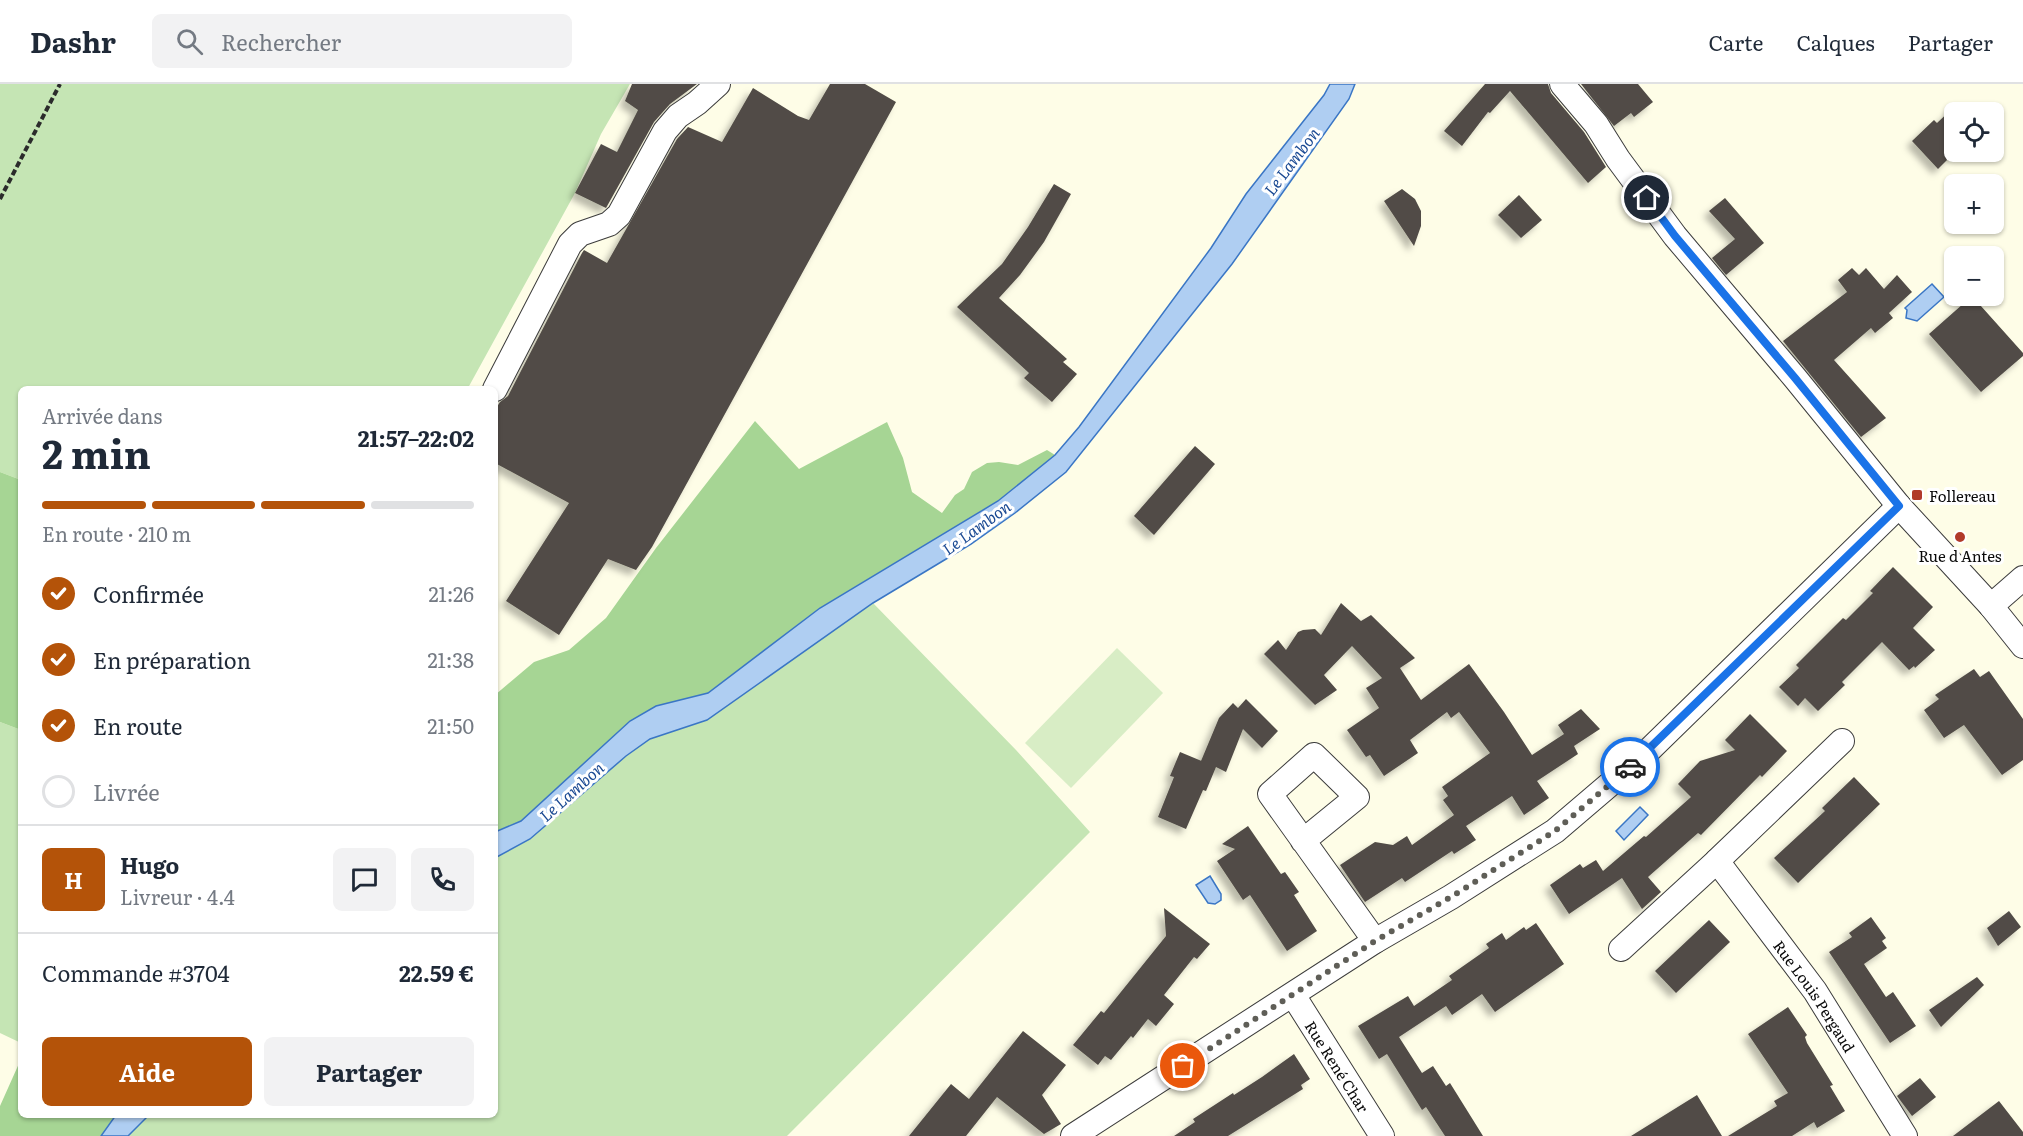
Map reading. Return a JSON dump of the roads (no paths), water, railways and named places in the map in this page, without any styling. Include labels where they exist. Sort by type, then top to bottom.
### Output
[{"type":"street","points":[[497,386],[570,244],[580,234],[609,224],[619,215],[665,131],[678,116],[718,84]]},
{"type":"street","points":[[1562,84],[1596,124],[1618,159],[1675,236],[1899,506],[1991,606],[2023,646]]},
{"type":"street","points":[[1073,1136],[1375,941],[1451,897],[1555,831],[1644,755],[1899,506]]},
{"type":"street","points":[[1991,606],[2023,578]]},
{"type":"street","points":[[1621,949],[1842,741]]},
{"type":"street","points":[[1303,841],[1375,941]]},
{"type":"street","name":"Rue Louis Pergaud","points":[[1717,861],[1815,991],[1905,1136]]},
{"type":"street","name":"Rue René Char","points":[[1293,995],[1382,1136]]},
{"type":"water","name":"Le Lambon","points":[[1330,84],[1355,84],[1349,99],[1232,264],[1066,472],[1015,513],[971,544],[873,603],[707,720],[650,739],[626,756],[530,839],[498,856],[498,831],[521,821],[630,721],[656,706],[708,693],[820,608],[998,501],[1055,455],[1079,427],[1211,248],[1246,194],[1324,95]]},
{"type":"water","points":[[1932,284],[1944,297],[1917,321],[1906,318],[1905,308]]},
{"type":"water","points":[[1640,807],[1648,815],[1624,840],[1616,831]]},
{"type":"water","points":[[1210,876],[1221,894],[1221,900],[1215,904],[1208,903],[1196,885]]},
{"type":"water","points":[[114,1118],[146,1118],[128,1136],[101,1136]]},
{"type":"place","name":"Follereau","points":[[1917,495]]},
{"type":"place","name":"Rue d Antes","points":[[1960,537]]}]
